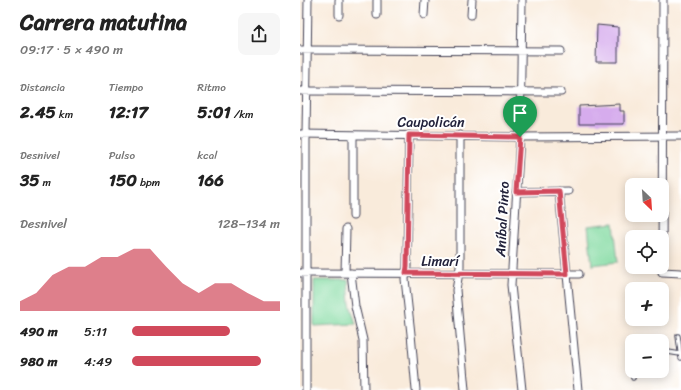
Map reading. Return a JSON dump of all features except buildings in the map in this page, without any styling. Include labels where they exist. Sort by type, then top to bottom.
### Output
[{"type":"street","points":[[306,390],[303,273],[303,50],[308,0]]},
{"type":"street","points":[[339,0],[339,15]]},
{"type":"street","points":[[377,0],[377,15]]},
{"type":"street","points":[[424,0],[424,15]]},
{"type":"street","points":[[471,15],[472,0]]},
{"type":"street","name":"Aníbal Pinto","points":[[522,0],[522,92],[511,296],[522,390]]},
{"type":"street","points":[[663,0],[662,272],[681,273]]},
{"type":"street","points":[[303,50],[561,51]]},
{"type":"street","points":[[303,91],[561,92]]},
{"type":"street","name":"Caupolicán","points":[[303,134],[520,137],[681,136]]},
{"type":"street","points":[[353,135],[353,216]]},
{"type":"street","points":[[409,135],[407,267],[405,279],[416,390]]},
{"type":"street","points":[[460,135],[460,267],[456,290],[465,390]]},
{"type":"street","points":[[559,191],[578,390]]},
{"type":"street","points":[[516,192],[568,191]]},
{"type":"street","points":[[346,229],[348,273],[363,340],[364,390]]},
{"type":"street","name":"Limarí","points":[[303,273],[579,274]]},
{"type":"lane","points":[[678,336],[681,358]]},
{"type":"lane","points":[[669,352],[680,354]]},
{"type":"green space","points":[[614,223],[618,262],[592,265],[588,226]]},
{"type":"green space","points":[[314,280],[348,280],[350,304],[356,324],[314,326]]},
{"type":"route","points":[[409,135],[520,137],[516,192],[559,191],[567,274],[406,273],[409,135]]}]
